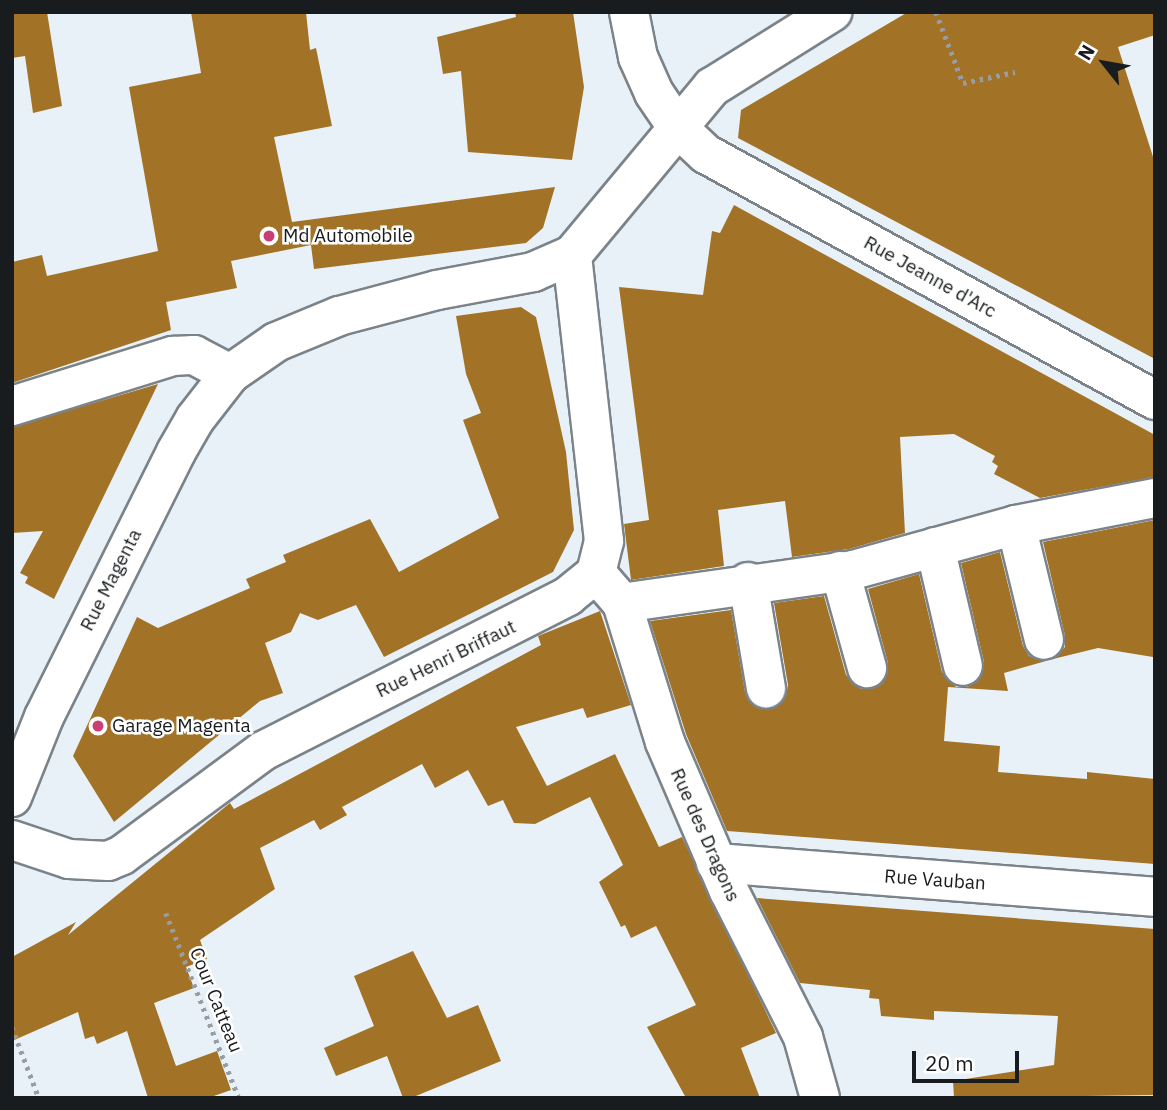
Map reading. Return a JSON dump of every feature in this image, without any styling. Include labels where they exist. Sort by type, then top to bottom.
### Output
[{"type":"street","name":"Rue Jeanne d'Arc","points":[[629,12],[643,68],[677,127],[706,154],[1155,400]]},
{"type":"street","name":"Rue Magenta","points":[[12,797],[44,717],[176,452],[195,419],[230,374],[276,342],[339,316],[438,290],[533,272],[572,255],[712,88],[832,12]]},
{"type":"street","points":[[572,255],[604,541],[596,573]]},
{"type":"street","points":[[12,406],[173,356],[194,355],[230,374]]},
{"type":"street","points":[[622,603],[748,582],[840,571],[1016,525],[1155,498]]},
{"type":"street","points":[[1016,525],[1044,640]]},
{"type":"street","points":[[935,547],[963,666]]},
{"type":"street","points":[[840,571],[867,668]]},
{"type":"street","name":"Rue des Dragons","points":[[596,573],[622,603],[656,719],[716,863],[803,1037],[820,1098]]},
{"type":"street","name":"Rue Henri Briffaut","points":[[12,840],[69,859],[108,861],[122,855],[263,751],[568,596],[596,573]]},
{"type":"street","points":[[748,582],[766,688]]},
{"type":"street","name":"Rue Vauban","points":[[716,863],[1155,897]]},
{"type":"path","points":[[936,12],[963,83],[1015,72]]},
{"type":"path","name":"Cour Catteau","points":[[166,913],[239,1098]]},
{"type":"path","points":[[12,1027],[39,1098]]},
{"type":"building","points":[[12,12],[47,12],[62,106],[33,113],[25,56],[12,58]]},
{"type":"building","points":[[191,12],[306,12],[310,50],[316,48],[332,126],[274,137],[292,222],[555,187],[543,228],[526,243],[314,269],[311,245],[231,261],[237,288],[166,302],[171,330],[12,383],[12,262],[42,255],[47,276],[158,251],[129,87],[201,73]]},
{"type":"building","points":[[515,12],[573,12],[584,87],[572,160],[468,152],[461,71],[443,74],[437,37],[516,17]]},
{"type":"building","points":[[908,12],[1155,12],[1155,35],[1118,47],[1155,163],[1155,359],[738,138],[741,110]]},
{"type":"building","points":[[734,205],[1155,435],[1155,477],[1040,498],[994,474],[998,466],[992,462],[995,456],[954,434],[900,437],[905,533],[849,549],[792,557],[785,501],[718,510],[724,566],[631,580],[624,524],[649,520],[619,287],[703,295],[712,231],[720,233]]},
{"type":"building","points":[[521,307],[536,317],[566,452],[574,530],[553,572],[384,657],[356,605],[318,620],[300,613],[291,632],[265,643],[283,693],[260,701],[114,822],[73,756],[137,617],[158,628],[250,588],[246,579],[286,562],[283,555],[370,519],[399,572],[499,518],[463,420],[481,413],[466,374],[456,316]]},
{"type":"building","points":[[158,384],[54,599],[25,583],[28,577],[20,573],[43,531],[12,533],[12,427]]},
{"type":"building","points":[[1155,520],[1153,657],[1098,648],[1053,659],[1065,647],[1065,636],[1043,542]]},
{"type":"building","points":[[1000,552],[1023,646],[1029,656],[1046,661],[1004,673],[1008,691],[948,687],[944,741],[1000,746],[998,772],[1087,779],[1087,772],[1155,779],[1155,864],[727,831],[686,734],[650,621],[731,610],[745,692],[758,708],[770,709],[786,696],[788,685],[774,603],[824,596],[846,675],[861,689],[872,689],[883,683],[888,663],[868,589],[919,574],[942,672],[956,687],[967,687],[978,681],[984,662],[961,563]]},
{"type":"building","points":[[600,611],[631,705],[587,718],[583,708],[516,727],[547,786],[615,754],[659,847],[682,837],[776,1033],[741,1048],[760,1098],[686,1098],[647,1027],[696,1005],[656,926],[631,938],[625,925],[621,927],[599,882],[623,865],[590,797],[535,824],[514,823],[503,800],[488,806],[468,770],[435,788],[422,764],[342,807],[347,815],[320,830],[314,820],[260,848],[275,889],[200,940],[207,959],[186,967],[194,988],[154,1003],[176,1066],[217,1051],[231,1090],[208,1098],[148,1098],[127,1031],[97,1044],[94,1036],[85,1039],[78,1012],[12,1041],[12,957],[76,922],[68,935],[230,803],[234,809],[541,645],[538,636]]},
{"type":"building","points":[[757,898],[1155,929],[1155,1095],[954,1098],[953,1081],[1054,1065],[1058,1016],[934,1011],[934,1020],[881,1016],[879,999],[869,998],[870,990],[800,983]]},
{"type":"building","points":[[413,951],[447,1018],[478,1005],[501,1061],[411,1098],[403,1098],[387,1056],[336,1076],[324,1048],[374,1026],[354,976]]},
{"type":"place","name":"Md Automobile","points":[[269,236]]},
{"type":"place","name":"Garage Magenta","points":[[98,726]]}]
